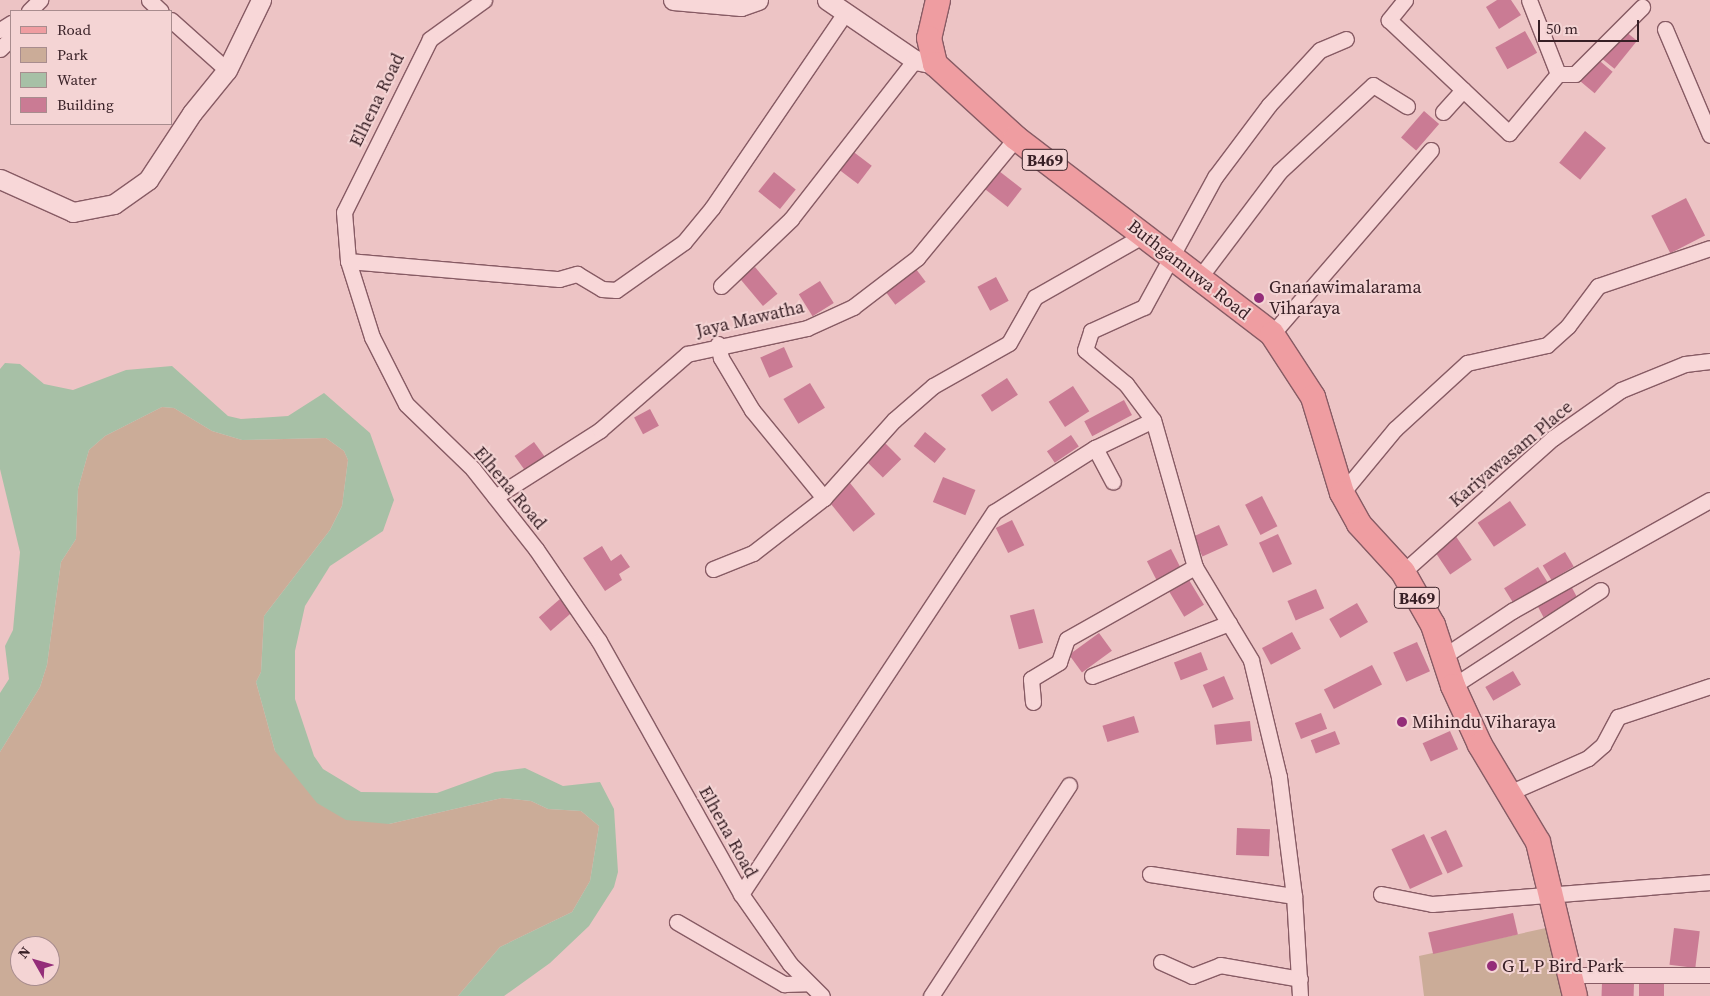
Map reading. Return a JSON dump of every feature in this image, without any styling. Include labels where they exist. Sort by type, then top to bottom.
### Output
[{"type":"main road","points":[[925,62],[938,0]]},
{"type":"main road","name":"Buthgamuwa Road","points":[[925,62],[1016,138],[1173,256],[1272,334],[1313,397],[1342,492],[1359,524],[1402,572],[1433,624],[1453,686],[1480,745],[1511,792],[1538,842],[1553,897],[1573,986]]},
{"type":"street","points":[[30,10],[40,0]]},
{"type":"street","points":[[149,0],[161,10]]},
{"type":"street","points":[[0,179],[73,212],[114,204],[148,180],[192,113],[227,70],[260,0]]},
{"type":"street","name":"Elhena Road","points":[[484,0],[430,39],[415,63],[344,212],[348,261],[372,337],[406,404],[473,469],[599,642],[741,894],[790,964],[822,996]]},
{"type":"street","points":[[673,0],[741,6],[758,0]]},
{"type":"street","points":[[721,286],[791,219],[925,62],[827,0]]},
{"type":"street","points":[[1405,0],[1389,20],[1510,134],[1558,74]]},
{"type":"street","points":[[1529,0],[1558,74]]},
{"type":"street","points":[[1558,74],[1575,74],[1642,7]]},
{"type":"street","points":[[348,261],[559,279],[578,274],[602,289],[616,290],[684,242],[712,208],[845,13]]},
{"type":"street","points":[[172,21],[227,70]]},
{"type":"street","points":[[1665,29],[1710,135]]},
{"type":"street","points":[[0,49],[10,39]]},
{"type":"street","points":[[1300,996],[1294,896],[1279,777],[1251,660],[1195,567],[1152,420],[1126,384],[1085,350],[1091,331],[1144,307],[1215,177],[1269,105],[1320,50],[1346,39]]},
{"type":"street","points":[[1200,277],[1279,172],[1374,85],[1407,106]]},
{"type":"street","points":[[1443,112],[1464,90]]},
{"type":"street","name":"Jaya Mawatha","points":[[495,497],[600,430],[686,354],[718,344],[807,328],[853,307],[917,258],[1016,138]]},
{"type":"street","points":[[1272,334],[1431,150]]},
{"type":"street","points":[[713,569],[753,553],[824,498],[894,420],[920,397],[1009,343],[1035,297],[1144,235]]},
{"type":"street","points":[[1342,492],[1395,429],[1466,363],[1547,345],[1598,286],[1710,248]]},
{"type":"street","points":[[718,344],[721,358],[752,410],[824,498]]},
{"type":"street","name":"Kariyawasam Place","points":[[1402,572],[1553,438],[1621,390],[1685,364],[1710,361]]},
{"type":"street","points":[[741,894],[994,512],[1095,448],[1152,420]]},
{"type":"street","points":[[1095,448],[1113,482]]},
{"type":"street","points":[[1444,656],[1512,611],[1710,500]]},
{"type":"street","points":[[1033,702],[1032,679],[1059,662],[1067,639],[1195,567]]},
{"type":"street","points":[[1453,686],[1601,590]]},
{"type":"street","points":[[1092,676],[1229,622]]},
{"type":"street","points":[[1511,792],[1588,758],[1604,745],[1618,717],[1710,686]]},
{"type":"street","points":[[931,996],[1069,785]]},
{"type":"street","points":[[1150,874],[1294,896]]},
{"type":"street","points":[[1381,894],[1432,904],[1553,897],[1710,882]]},
{"type":"street","points":[[677,922],[784,984],[808,982]]},
{"type":"street","points":[[1161,962],[1192,976],[1220,965],[1300,979]]},
{"type":"street","points":[[1573,986],[1710,975]]},
{"type":"green space","points":[[162,407],[174,408],[212,431],[242,440],[326,438],[344,451],[348,460],[342,506],[330,530],[264,616],[261,672],[256,682],[275,751],[389,824],[502,798],[531,801],[548,809],[581,811],[599,826],[590,881],[572,912],[500,947],[458,996],[0,996],[0,752],[40,687],[47,665],[61,562],[76,539],[78,489],[89,450],[105,436]]},
{"type":"green space","name":"G L P Bird Park","points":[[1555,926],[1570,996],[1424,996],[1419,956]]},
{"type":"water","points":[[5,363],[20,364],[44,384],[73,390],[126,370],[172,366],[228,416],[241,419],[288,416],[324,393],[370,433],[394,500],[383,531],[330,566],[305,606],[295,651],[295,699],[314,756],[323,769],[361,792],[437,793],[495,772],[525,768],[563,786],[600,782],[614,809],[618,872],[614,887],[589,926],[550,963],[504,996],[458,996],[500,947],[572,912],[590,881],[599,826],[581,811],[548,809],[531,801],[502,798],[389,824],[346,820],[317,803],[275,751],[256,682],[261,672],[264,616],[330,530],[342,506],[348,460],[344,451],[326,438],[242,440],[212,431],[174,408],[162,407],[105,436],[89,450],[78,489],[76,539],[61,562],[47,665],[40,687],[0,752],[0,693],[9,679],[5,646],[13,630],[20,552],[0,469],[0,369]]},
{"type":"building","points":[[1497,0],[1511,0],[1521,15],[1499,29],[1486,7]]},
{"type":"building","points":[[1620,27],[1637,41],[1614,69],[1597,55]]},
{"type":"building","points":[[1525,31],[1537,53],[1507,69],[1495,47]]},
{"type":"building","points":[[1595,57],[1613,72],[1595,93],[1577,78]]},
{"type":"building","points":[[1424,111],[1439,124],[1416,151],[1401,137]]},
{"type":"building","points":[[1585,131],[1606,148],[1580,180],[1559,163]]},
{"type":"building","points":[[851,150],[872,166],[858,184],[837,168]]},
{"type":"building","points":[[999,171],[1022,189],[1008,207],[985,189]]},
{"type":"building","points":[[774,172],[796,190],[780,209],[758,191]]},
{"type":"building","points":[[1686,198],[1705,235],[1670,253],[1651,216]]},
{"type":"building","points":[[913,265],[926,282],[895,305],[883,288]]},
{"type":"building","points":[[755,267],[777,294],[763,306],[740,279]]},
{"type":"building","points":[[996,277],[1009,301],[990,311],[977,287]]},
{"type":"building","points":[[820,281],[834,303],[813,316],[799,294]]},
{"type":"building","points":[[784,347],[793,367],[769,378],[760,358]]},
{"type":"building","points":[[1007,378],[1018,395],[992,412],[981,395]]},
{"type":"building","points":[[810,383],[825,408],[798,424],[783,399]]},
{"type":"building","points":[[1073,386],[1089,411],[1065,427],[1049,402]]},
{"type":"building","points":[[1124,400],[1132,415],[1092,436],[1084,421]]},
{"type":"building","points":[[650,409],[659,426],[643,434],[634,417]]},
{"type":"building","points":[[925,432],[946,449],[935,463],[914,446]]},
{"type":"building","points":[[1071,435],[1079,447],[1055,463],[1047,451]]},
{"type":"building","points":[[880,438],[901,459],[883,478],[862,456]]},
{"type":"building","points":[[534,442],[545,457],[526,471],[515,456]]},
{"type":"building","points":[[943,477],[975,490],[965,515],[933,502]]},
{"type":"building","points":[[850,483],[875,514],[853,532],[828,501]]},
{"type":"building","points":[[1262,496],[1277,526],[1261,535],[1245,505]]},
{"type":"building","points":[[1510,501],[1526,525],[1494,547],[1478,523]]},
{"type":"building","points":[[1012,520],[1024,545],[1008,553],[996,528]]},
{"type":"building","points":[[1219,525],[1228,545],[1202,556],[1193,536]]},
{"type":"building","points":[[1278,534],[1292,564],[1273,573],[1259,543]]},
{"type":"building","points":[[1455,535],[1472,560],[1450,574],[1433,550]]},
{"type":"building","points":[[602,546],[611,561],[621,554],[630,567],[619,574],[622,580],[605,591],[583,558]]},
{"type":"building","points":[[1171,549],[1182,571],[1158,584],[1147,561]]},
{"type":"building","points":[[1565,552],[1574,567],[1551,580],[1543,565]]},
{"type":"building","points":[[1538,567],[1548,583],[1514,604],[1504,588]]},
{"type":"building","points":[[1189,580],[1204,605],[1184,617],[1169,592]]},
{"type":"building","points":[[1570,584],[1578,599],[1544,617],[1536,602]]},
{"type":"building","points":[[1316,589],[1324,608],[1296,620],[1287,601]]},
{"type":"building","points":[[560,599],[572,613],[551,631],[539,617]]},
{"type":"building","points":[[1357,603],[1368,622],[1340,638],[1329,619]]},
{"type":"building","points":[[1034,609],[1043,643],[1019,649],[1010,615]]},
{"type":"building","points":[[1292,632],[1301,649],[1271,665],[1262,648]]},
{"type":"building","points":[[1099,633],[1112,651],[1082,673],[1069,655]]},
{"type":"building","points":[[1417,642],[1430,671],[1406,682],[1393,653]]},
{"type":"building","points":[[1201,652],[1208,670],[1181,680],[1174,662]]},
{"type":"building","points":[[1372,665],[1382,685],[1334,709],[1324,690]]},
{"type":"building","points":[[1513,671],[1521,685],[1493,701],[1485,687]]},
{"type":"building","points":[[1224,676],[1234,699],[1213,708],[1203,685]]},
{"type":"building","points":[[1321,713],[1327,729],[1301,739],[1295,723]]},
{"type":"building","points":[[1134,716],[1139,732],[1107,742],[1102,726]]},
{"type":"building","points":[[1250,721],[1252,741],[1216,745],[1214,725]]},
{"type":"building","points":[[1335,731],[1340,744],[1316,753],[1311,740]]},
{"type":"building","points":[[1450,731],[1458,749],[1431,761],[1423,743]]},
{"type":"building","points":[[1237,828],[1270,829],[1269,856],[1236,855]]},
{"type":"building","points":[[1446,830],[1463,866],[1447,873],[1431,837]]},
{"type":"building","points":[[1424,834],[1443,874],[1410,889],[1391,849]]},
{"type":"building","points":[[1513,913],[1518,934],[1433,954],[1428,933]]},
{"type":"building","points":[[1674,928],[1700,931],[1695,968],[1669,965]]},
{"type":"building","points":[[1602,983],[1634,984],[1634,996],[1602,996]]},
{"type":"building","points":[[1639,984],[1664,984],[1664,996],[1639,996]]},
{"type":"place","name":"Gnanawimalarama Viharaya","points":[[1259,298]]},
{"type":"place","name":"Mihindu Viharaya","points":[[1402,722]]},
{"type":"place","name":"G L P Bird Park","points":[[1492,966]]}]
